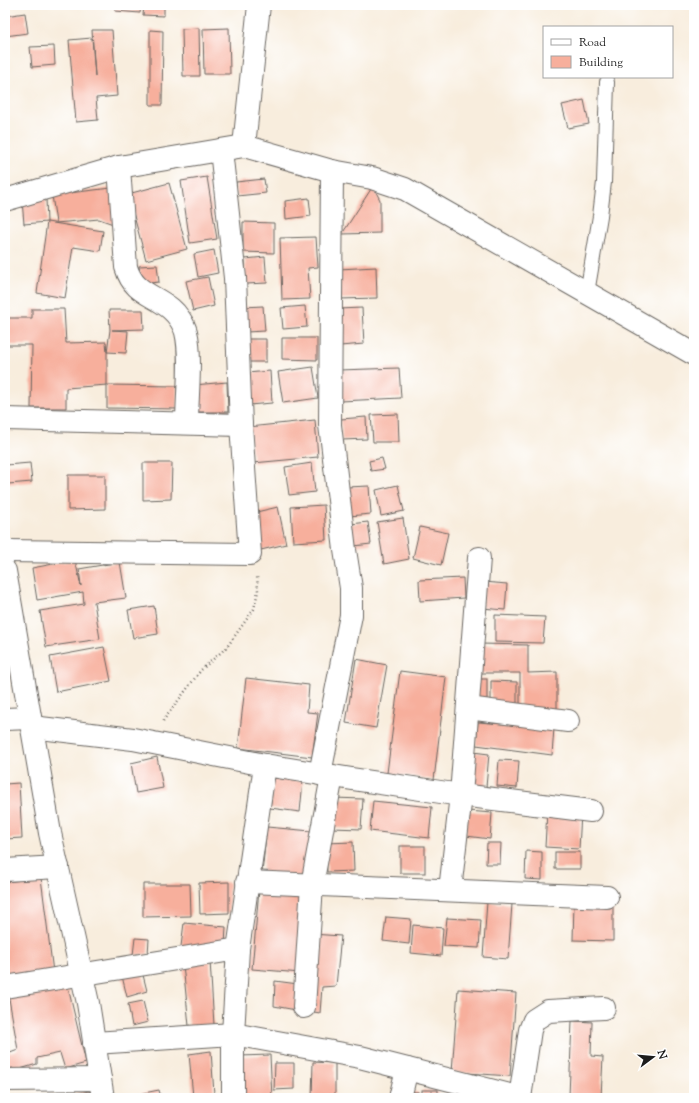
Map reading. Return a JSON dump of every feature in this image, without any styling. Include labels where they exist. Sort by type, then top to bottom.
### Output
[{"type":"street","points":[[244,146],[259,5]]},
{"type":"street","points":[[5,200],[119,167],[244,146],[332,171],[372,178],[404,189],[694,354]]},
{"type":"street","points":[[5,551],[250,554],[241,425],[235,278],[221,150]]},
{"type":"street","points":[[119,167],[126,267],[129,278],[136,288],[171,309],[179,318],[186,331],[188,348],[187,423]]},
{"type":"street","points":[[304,1007],[312,884],[326,775],[351,615],[351,588],[330,425],[332,171]]},
{"type":"street","points":[[5,419],[241,425]]},
{"type":"street","points":[[450,890],[461,795],[479,558]]},
{"type":"street","points":[[5,571],[31,723],[58,866],[82,974],[101,1088],[5,1080]]},
{"type":"street","points":[[468,708],[568,722]]},
{"type":"street","points":[[5,719],[148,742],[265,765],[326,775],[461,795],[591,811]]},
{"type":"street","points":[[233,1098],[233,1034],[238,949],[265,765]]},
{"type":"street","points":[[5,870],[58,866]]},
{"type":"street","points":[[247,882],[606,897]]},
{"type":"street","points":[[5,987],[238,949]]},
{"type":"street","points":[[94,1043],[233,1034],[321,1049],[521,1098],[530,1030],[534,1020],[548,1011],[604,1008]]},
{"type":"street","points":[[400,1098],[407,1069]]},
{"type":"lane","points":[[587,293],[604,182],[607,82]]},
{"type":"path","points":[[148,742],[201,670],[228,647],[254,609],[258,591],[255,565],[250,554]]},
{"type":"building","points":[[115,5],[141,5],[140,13],[115,11]]},
{"type":"building","points":[[144,5],[164,5],[164,16],[143,15]]},
{"type":"building","points":[[25,13],[28,33],[5,36],[5,16]]},
{"type":"building","points":[[199,28],[200,76],[183,76],[182,29]]},
{"type":"building","points":[[229,28],[230,74],[204,74],[203,29]]},
{"type":"building","points":[[92,30],[112,30],[117,96],[96,98],[98,120],[76,122],[69,40],[92,38],[95,76]]},
{"type":"building","points":[[150,30],[163,31],[162,105],[150,105]]},
{"type":"building","points":[[54,46],[55,65],[32,67],[30,47]]},
{"type":"building","points":[[584,100],[589,124],[568,128],[562,105]]},
{"type":"building","points":[[207,177],[217,239],[190,243],[181,181]]},
{"type":"building","points":[[264,179],[266,193],[237,196],[236,182]]},
{"type":"building","points":[[169,183],[187,249],[146,260],[128,194]]},
{"type":"building","points":[[373,186],[380,200],[380,233],[342,234]]},
{"type":"building","points":[[111,188],[116,225],[99,219],[56,223],[52,195]]},
{"type":"building","points":[[309,198],[311,216],[286,219],[285,201]]},
{"type":"building","points":[[46,199],[47,222],[24,224],[22,200]]},
{"type":"building","points":[[47,222],[103,231],[100,251],[73,247],[65,298],[37,293]]},
{"type":"building","points":[[243,222],[274,223],[274,253],[243,252]]},
{"type":"building","points":[[316,237],[318,267],[308,268],[310,299],[282,300],[280,238]]},
{"type":"building","points":[[214,250],[218,273],[198,277],[194,254]]},
{"type":"building","points":[[265,257],[267,283],[246,284],[245,259]]},
{"type":"building","points":[[157,265],[159,282],[141,284],[139,266]]},
{"type":"building","points":[[376,267],[377,298],[340,299],[339,269]]},
{"type":"building","points":[[208,277],[214,306],[193,311],[186,281]]},
{"type":"building","points":[[263,306],[265,331],[246,332],[244,307]]},
{"type":"building","points":[[305,306],[307,327],[283,329],[281,308]]},
{"type":"building","points":[[362,308],[364,344],[340,346],[338,309]]},
{"type":"building","points":[[32,309],[64,309],[66,343],[106,342],[107,385],[66,388],[66,408],[31,408],[32,345],[5,345],[5,318],[32,318]]},
{"type":"building","points":[[109,310],[143,310],[144,329],[112,330],[128,331],[126,353],[107,352],[110,330]]},
{"type":"building","points":[[282,338],[317,338],[317,360],[282,359]]},
{"type":"building","points":[[247,339],[266,339],[266,362],[248,362]]},
{"type":"building","points":[[313,367],[318,398],[283,403],[278,372]]},
{"type":"building","points":[[399,368],[401,398],[341,401],[339,370]]},
{"type":"building","points":[[270,371],[272,403],[249,405],[247,373]]},
{"type":"building","points":[[227,382],[228,412],[195,412],[194,385]]},
{"type":"building","points":[[107,385],[177,386],[177,409],[107,408]]},
{"type":"building","points":[[398,414],[399,442],[373,442],[371,415]]},
{"type":"building","points":[[366,417],[367,439],[342,440],[341,419]]},
{"type":"building","points":[[315,420],[318,457],[253,463],[249,427]]},
{"type":"building","points":[[382,458],[385,469],[371,471],[369,461]]},
{"type":"building","points":[[30,463],[32,482],[8,484],[6,465]]},
{"type":"building","points":[[143,463],[172,463],[171,499],[143,500]]},
{"type":"building","points":[[312,463],[315,492],[289,495],[285,467]]},
{"type":"building","points":[[68,475],[105,475],[105,509],[68,510]]},
{"type":"building","points":[[398,485],[404,511],[381,516],[376,490]]},
{"type":"building","points":[[369,486],[371,514],[349,516],[347,487]]},
{"type":"building","points":[[324,505],[326,540],[293,542],[291,507]]},
{"type":"building","points":[[278,507],[286,544],[261,550],[252,513]]},
{"type":"building","points":[[403,518],[409,559],[384,564],[377,522]]},
{"type":"building","points":[[368,522],[371,544],[354,546],[351,524]]},
{"type":"building","points":[[420,527],[448,533],[441,565],[413,558]]},
{"type":"building","points":[[75,560],[81,586],[79,569],[120,562],[126,598],[94,602],[100,639],[46,647],[40,611],[84,604],[83,592],[37,600],[32,568]]},
{"type":"building","points":[[463,578],[464,598],[420,601],[419,580]]},
{"type":"building","points":[[484,582],[507,584],[505,610],[482,608]]},
{"type":"building","points":[[154,606],[158,634],[133,638],[128,610]]},
{"type":"building","points":[[495,615],[545,617],[543,643],[495,642]]},
{"type":"building","points":[[480,644],[528,645],[528,673],[557,672],[557,711],[520,711],[520,673],[480,673]]},
{"type":"building","points":[[104,647],[111,681],[56,692],[50,657]]},
{"type":"building","points":[[356,659],[387,665],[376,728],[346,723]]},
{"type":"building","points":[[400,671],[446,677],[434,780],[387,773]]},
{"type":"building","points":[[246,678],[309,685],[307,712],[318,713],[312,757],[238,748]]},
{"type":"building","points":[[474,679],[487,679],[487,705],[474,705]]},
{"type":"building","points":[[491,681],[517,682],[517,707],[491,707]]},
{"type":"building","points":[[478,722],[554,728],[552,755],[476,745]]},
{"type":"building","points":[[473,752],[489,754],[486,787],[470,785]]},
{"type":"building","points":[[157,757],[163,788],[136,793],[131,763]]},
{"type":"building","points":[[499,760],[519,761],[517,788],[497,786]]},
{"type":"building","points":[[274,778],[303,781],[300,812],[270,808]]},
{"type":"building","points":[[19,783],[22,838],[5,839],[5,784]]},
{"type":"building","points":[[333,798],[363,799],[361,829],[332,828]]},
{"type":"building","points":[[373,801],[432,807],[429,838],[370,831]]},
{"type":"building","points":[[468,811],[492,813],[490,839],[466,836]]},
{"type":"building","points":[[547,811],[581,813],[579,849],[545,847]]},
{"type":"building","points":[[267,827],[311,831],[307,877],[262,873]]},
{"type":"building","points":[[353,842],[354,871],[327,872],[326,843]]},
{"type":"building","points":[[487,843],[501,843],[500,864],[486,864]]},
{"type":"building","points":[[400,846],[425,846],[425,873],[400,873]]},
{"type":"building","points":[[526,851],[542,852],[542,880],[525,879]]},
{"type":"building","points":[[555,852],[580,852],[580,869],[555,869]]},
{"type":"building","points":[[41,878],[53,972],[5,978],[5,882]]},
{"type":"building","points":[[229,882],[229,913],[200,914],[199,883]]},
{"type":"building","points":[[143,884],[190,884],[191,916],[143,917]]},
{"type":"building","points":[[259,890],[307,894],[301,973],[252,969]]},
{"type":"building","points":[[487,902],[512,904],[508,959],[483,957]]},
{"type":"building","points":[[574,903],[613,904],[613,941],[573,940]]},
{"type":"building","points":[[386,917],[411,919],[409,944],[383,941]]},
{"type":"building","points":[[447,918],[481,920],[479,948],[444,946]]},
{"type":"building","points":[[184,923],[226,927],[225,946],[180,954]]},
{"type":"building","points":[[413,925],[443,928],[441,956],[411,953]]},
{"type":"building","points":[[312,934],[341,936],[336,986],[322,987],[320,1013],[308,1011]]},
{"type":"building","points":[[135,938],[149,939],[148,954],[133,955]]},
{"type":"building","points":[[210,961],[214,1025],[189,1026],[183,964]]},
{"type":"building","points":[[142,971],[147,991],[127,997],[122,976]]},
{"type":"building","points":[[275,981],[298,984],[296,1010],[274,1006]]},
{"type":"building","points":[[67,983],[86,1063],[65,1069],[60,1053],[37,1058],[37,1064],[13,1071],[13,1068],[5,1069],[5,1030],[10,1053],[18,1050],[8,993]]},
{"type":"building","points":[[458,989],[516,993],[510,1076],[452,1072]]},
{"type":"building","points":[[143,1001],[148,1022],[132,1026],[128,1004]]},
{"type":"building","points":[[572,1021],[592,1022],[591,1056],[603,1057],[601,1097],[569,1096]]},
{"type":"building","points":[[211,1051],[214,1094],[193,1097],[189,1054]]},
{"type":"building","points":[[270,1055],[272,1098],[241,1098],[240,1056]]},
{"type":"building","points":[[313,1062],[335,1063],[335,1098],[312,1098]]},
{"type":"building","points":[[275,1063],[294,1063],[294,1089],[274,1090]]},
{"type":"building","points":[[159,1090],[161,1098],[140,1098],[139,1094]]},
{"type":"building","points":[[422,1090],[438,1090],[438,1098],[422,1098]]},
{"type":"building","points":[[89,1091],[91,1098],[61,1097]]},
{"type":"building","points":[[407,1092],[418,1092],[418,1098],[407,1098]]}]
